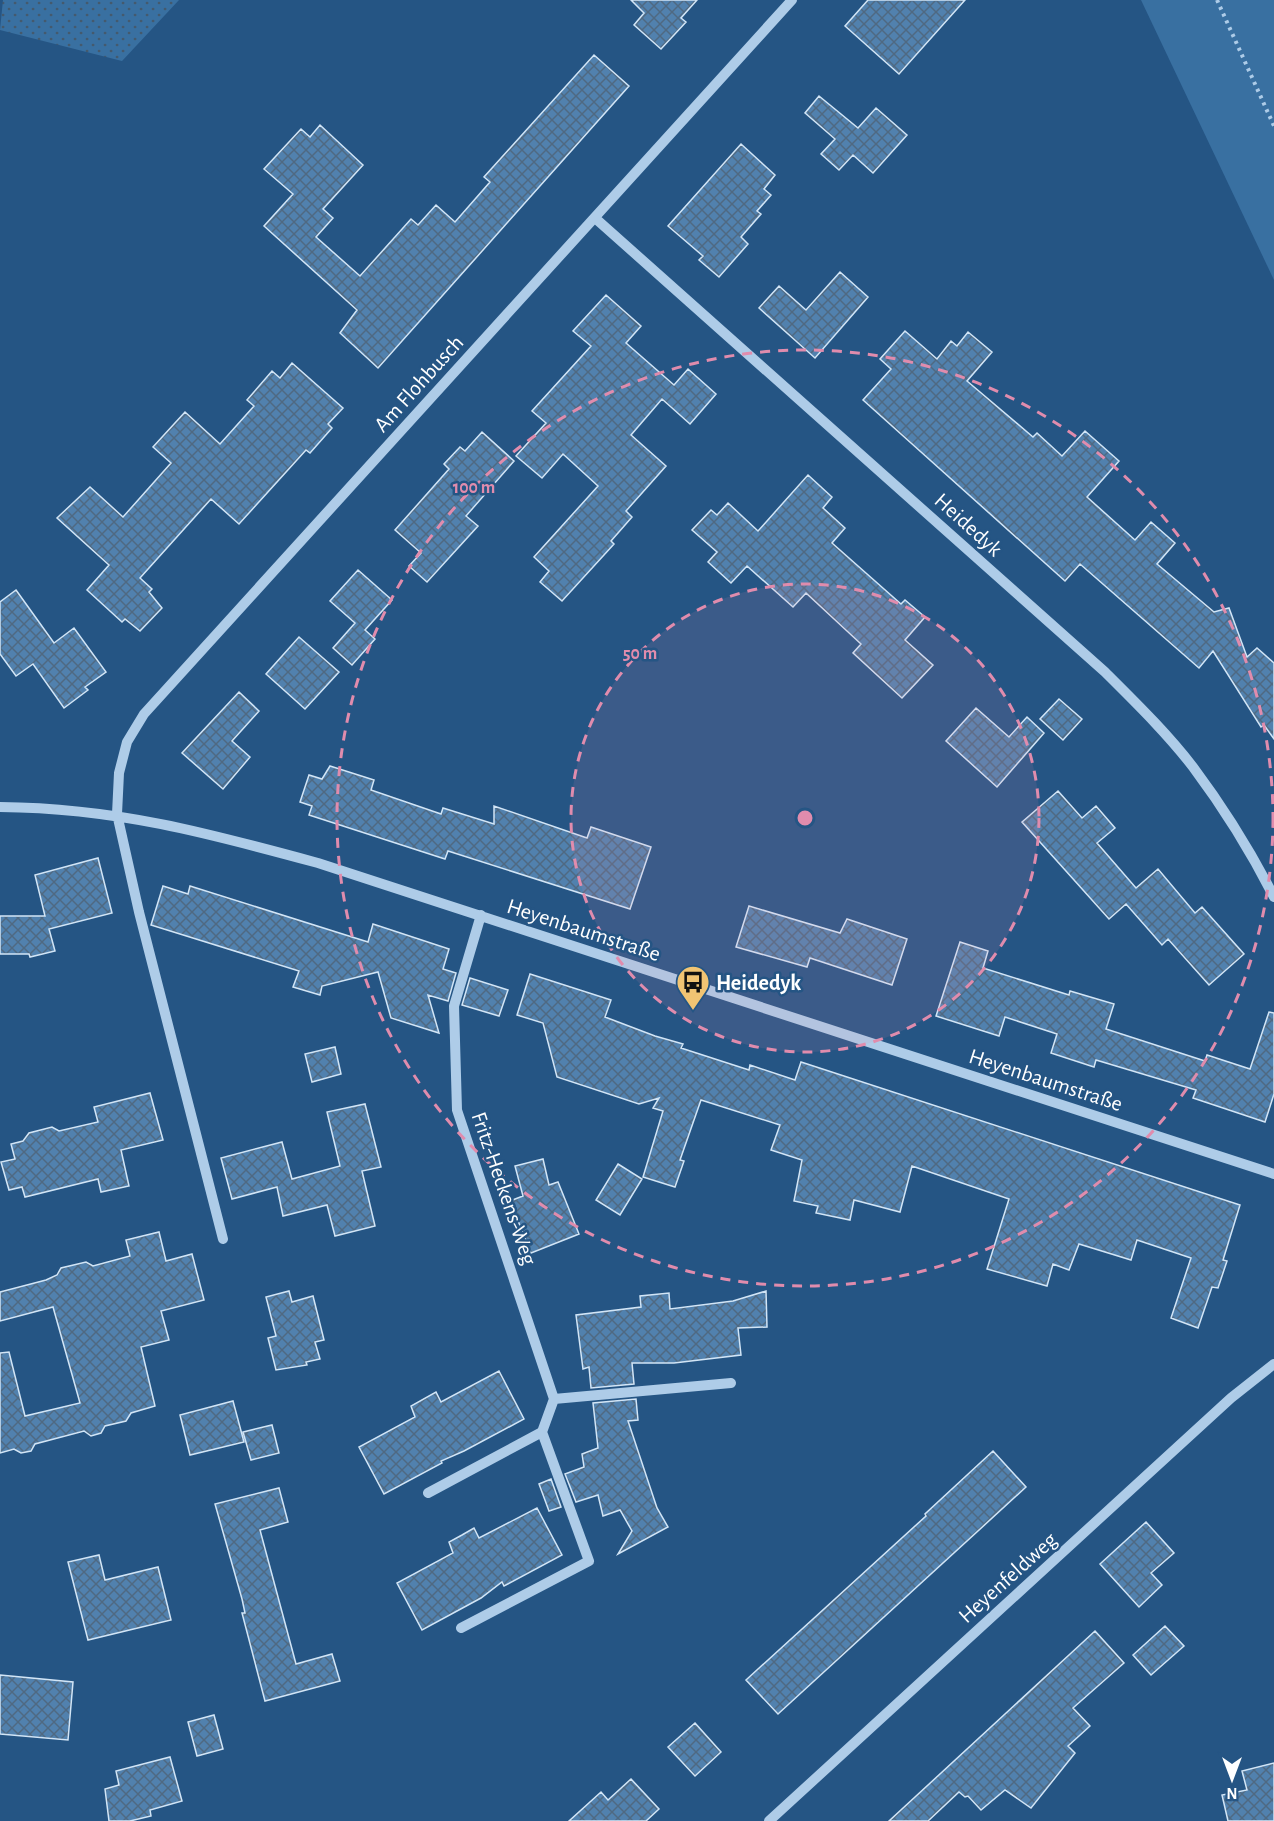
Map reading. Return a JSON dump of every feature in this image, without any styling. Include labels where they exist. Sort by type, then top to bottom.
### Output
[{"type":"street","name":"Am Flohbusch","points":[[117,814],[119,772],[127,742],[144,714],[792,0]]},
{"type":"street","name":"Heidedyk","points":[[595,218],[1113,680],[1155,722],[1193,767],[1238,834],[1274,897]]},
{"type":"street","name":"Heyenbaumstraße","points":[[0,807],[52,807],[117,814],[195,829],[318,862],[1274,1174]]},
{"type":"street","points":[[117,814],[139,912],[223,1239]]},
{"type":"street","name":"Fritz-Heckens-Weg","points":[[481,915],[454,1006],[457,1110],[554,1399]]},
{"type":"street","points":[[1256,1168],[1274,1164]]},
{"type":"street","name":"Heyenfeldweg","points":[[769,1821],[1231,1398],[1274,1364]]},
{"type":"street","points":[[461,1628],[589,1561],[543,1432],[554,1399],[731,1383]]},
{"type":"street","points":[[428,1493],[543,1432]]},
{"type":"path","points":[[1217,0],[1274,126]]},
{"type":"shaded area","points":[[3,0],[179,0],[122,61],[0,30]]},
{"type":"shaded area","points":[[1141,0],[1274,0],[1274,280]]},
{"type":"building","points":[[631,0],[697,0],[681,18],[686,22],[661,49],[634,25],[644,13]]},
{"type":"building","points":[[868,0],[965,0],[899,74],[845,26]]},
{"type":"building","points":[[594,55],[629,86],[378,368],[340,333],[357,310],[264,226],[293,194],[264,169],[301,129],[310,137],[320,125],[363,165],[323,209],[333,218],[316,237],[360,276],[411,219],[418,225],[436,205],[455,222],[490,182],[484,177]]},
{"type":"building","points":[[819,96],[858,128],[876,108],[907,135],[873,173],[853,155],[839,170],[821,154],[835,139],[805,113]]},
{"type":"building","points":[[741,144],[775,175],[764,189],[771,195],[757,211],[761,214],[741,237],[748,244],[719,277],[699,260],[703,256],[668,226]]},
{"type":"building","points":[[840,272],[868,297],[815,358],[759,308],[779,286],[806,310]]},
{"type":"building","points":[[606,295],[641,326],[626,343],[674,385],[688,369],[716,394],[690,424],[662,399],[631,435],[666,466],[626,511],[632,517],[611,541],[614,544],[562,601],[540,582],[549,571],[534,557],[598,486],[563,454],[542,478],[516,456],[546,423],[532,411],[591,346],[573,331]]},
{"type":"building","points":[[905,331],[937,359],[951,341],[957,346],[968,332],[992,352],[967,381],[1033,437],[1037,433],[1062,456],[1085,431],[1119,461],[1087,497],[1135,540],[1151,522],[1175,543],[1157,564],[1214,612],[1229,608],[1247,657],[1257,648],[1274,663],[1274,739],[1264,725],[1261,727],[1213,651],[1199,668],[1080,564],[1065,581],[863,400],[891,369],[880,359]]},
{"type":"building","points":[[292,363],[343,408],[328,424],[332,428],[310,453],[306,450],[239,524],[211,499],[140,578],[152,589],[149,592],[162,608],[140,631],[125,619],[122,622],[87,590],[109,565],[57,518],[90,487],[123,517],[171,463],[153,447],[185,412],[220,444],[254,406],[247,400],[272,371],[280,378]]},
{"type":"building","points":[[482,432],[514,461],[466,516],[478,526],[427,582],[409,566],[421,553],[395,530],[449,469],[444,464],[460,447],[465,451]]},
{"type":"building","points":[[808,475],[832,497],[823,508],[845,528],[832,543],[901,604],[905,600],[925,617],[905,640],[933,665],[902,698],[853,653],[861,644],[806,593],[793,607],[747,566],[731,583],[708,562],[717,552],[692,530],[711,510],[717,515],[728,503],[758,531]]},
{"type":"building","points":[[358,570],[392,600],[365,630],[375,639],[352,665],[333,648],[355,623],[330,601]]},
{"type":"building","points":[[16,590],[54,643],[74,628],[106,672],[85,687],[88,690],[64,708],[33,664],[16,676],[0,654],[0,602]]},
{"type":"building","points":[[299,637],[339,672],[305,709],[266,674]]},
{"type":"building","points":[[239,692],[259,711],[232,741],[250,757],[223,789],[182,753]]},
{"type":"building","points":[[1059,699],[1082,719],[1063,740],[1040,719]]},
{"type":"building","points":[[976,708],[1009,737],[1027,717],[1044,733],[997,787],[946,741]]},
{"type":"building","points":[[330,766],[374,780],[371,790],[441,814],[443,808],[494,824],[494,806],[587,838],[591,827],[651,847],[630,909],[448,851],[445,859],[309,815],[312,806],[300,802],[309,775],[322,779]]},
{"type":"building","points":[[1058,791],[1082,818],[1096,806],[1115,828],[1097,843],[1136,888],[1158,869],[1195,913],[1202,907],[1244,954],[1209,985],[1168,939],[1162,945],[1126,904],[1109,919],[1022,822]]},
{"type":"building","points":[[98,858],[112,913],[49,929],[55,951],[30,957],[29,954],[0,954],[0,916],[45,916],[35,875]]},
{"type":"building","points":[[163,886],[188,894],[190,886],[368,942],[373,924],[449,949],[443,969],[456,973],[448,1001],[428,995],[439,1033],[391,1018],[378,972],[322,986],[320,995],[293,987],[299,971],[151,925]]},
{"type":"building","points":[[749,906],[840,933],[847,919],[907,939],[892,985],[810,958],[807,967],[736,947]]},
{"type":"building","points":[[960,942],[988,951],[983,968],[1069,995],[1070,991],[1114,1004],[1106,1029],[1205,1061],[1207,1055],[1250,1069],[1269,1012],[1274,1013],[1274,1094],[1265,1122],[1193,1098],[1196,1090],[1096,1060],[1094,1067],[1051,1053],[1057,1034],[1005,1017],[999,1036],[936,1016]]},
{"type":"building","points":[[530,974],[611,1000],[605,1017],[683,1044],[681,1048],[749,1070],[750,1065],[795,1080],[801,1062],[1240,1205],[1223,1260],[1227,1261],[1218,1288],[1212,1287],[1198,1328],[1171,1318],[1191,1258],[1137,1240],[1131,1260],[1079,1244],[1069,1270],[1053,1264],[1047,1286],[987,1269],[1009,1199],[912,1166],[900,1212],[854,1200],[850,1220],[816,1213],[818,1206],[794,1201],[802,1160],[771,1150],[780,1125],[701,1100],[680,1160],[684,1161],[675,1187],[643,1177],[663,1111],[653,1108],[659,1098],[639,1104],[557,1077],[543,1023],[517,1015]]},
{"type":"building","points":[[470,978],[508,990],[499,1016],[462,1005]]},
{"type":"building","points":[[335,1047],[341,1074],[312,1082],[305,1054]]},
{"type":"building","points":[[150,1093],[163,1140],[121,1150],[129,1186],[101,1192],[98,1179],[25,1197],[22,1187],[9,1190],[1,1162],[15,1159],[11,1144],[23,1141],[29,1133],[52,1127],[59,1131],[98,1122],[94,1107]]},
{"type":"building","points":[[365,1104],[381,1167],[362,1171],[375,1226],[335,1236],[327,1205],[283,1216],[277,1187],[232,1199],[221,1158],[282,1142],[292,1179],[340,1166],[327,1112]]},
{"type":"building","points":[[543,1159],[549,1185],[558,1182],[579,1234],[531,1253],[510,1201],[523,1196],[515,1166]]},
{"type":"building","points":[[618,1164],[642,1179],[620,1215],[596,1200]]},
{"type":"building","points":[[159,1232],[166,1261],[192,1254],[204,1300],[161,1311],[169,1340],[141,1347],[155,1406],[131,1413],[126,1421],[105,1426],[101,1433],[91,1436],[84,1431],[35,1444],[31,1451],[21,1453],[14,1449],[0,1453],[0,1353],[9,1352],[25,1416],[80,1403],[53,1307],[0,1321],[0,1292],[46,1280],[57,1275],[61,1268],[86,1262],[93,1266],[130,1256],[126,1240]]},
{"type":"building","points":[[289,1291],[292,1302],[313,1296],[324,1340],[315,1342],[320,1359],[306,1362],[307,1365],[276,1370],[268,1338],[276,1336],[266,1297]]},
{"type":"building","points":[[766,1291],[767,1327],[738,1328],[741,1355],[674,1363],[632,1363],[634,1384],[591,1388],[589,1367],[583,1369],[576,1315],[641,1307],[640,1296],[669,1293],[670,1309],[733,1301]]},
{"type":"building","points":[[499,1371],[524,1419],[441,1461],[442,1463],[384,1494],[359,1447],[415,1417],[411,1406],[436,1392],[441,1402]]},
{"type":"building","points":[[636,1399],[638,1420],[628,1421],[657,1508],[668,1527],[618,1554],[632,1531],[620,1510],[603,1516],[598,1495],[576,1502],[565,1474],[584,1467],[582,1454],[598,1448],[593,1403]]},
{"type":"building","points":[[233,1401],[244,1442],[190,1455],[180,1415]]},
{"type":"building","points":[[272,1425],[279,1453],[251,1460],[243,1432]]},
{"type":"building","points":[[993,1451],[1026,1487],[778,1714],[746,1680],[926,1516],[925,1514]]},
{"type":"building","points":[[551,1479],[561,1507],[549,1511],[539,1484]]},
{"type":"building","points":[[279,1488],[288,1522],[260,1530],[296,1664],[332,1654],[340,1681],[265,1701],[242,1613],[245,1613],[242,1599],[215,1504]]},
{"type":"building","points":[[537,1508],[562,1555],[504,1586],[502,1582],[481,1598],[422,1630],[397,1583],[453,1553],[449,1542],[474,1528],[479,1538]]},
{"type":"building","points":[[1146,1522],[1174,1553],[1151,1573],[1162,1585],[1139,1607],[1100,1564]]},
{"type":"building","points":[[99,1555],[105,1580],[158,1567],[171,1620],[88,1640],[68,1562]]},
{"type":"building","points":[[1165,1626],[1184,1646],[1151,1675],[1133,1655]]},
{"type":"building","points":[[1095,1631],[1124,1663],[1073,1708],[1090,1726],[1068,1746],[1075,1753],[1031,1808],[1005,1790],[981,1810],[968,1796],[965,1797],[959,1792],[928,1821],[889,1821]]},
{"type":"building","points":[[0,1675],[73,1682],[68,1740],[0,1734]]},
{"type":"building","points":[[214,1715],[223,1749],[197,1756],[188,1722]]},
{"type":"building","points":[[695,1723],[721,1752],[695,1776],[668,1747]]},
{"type":"building","points":[[170,1757],[182,1801],[150,1810],[151,1816],[130,1821],[109,1821],[105,1789],[119,1785],[116,1771]]},
{"type":"building","points":[[1274,1763],[1274,1821],[1228,1821],[1222,1795],[1247,1790],[1242,1771]]},
{"type":"building","points":[[631,1779],[659,1809],[646,1821],[569,1821],[601,1792],[608,1800]]},
{"type":"place","name":"Heidedyk","points":[[693,1011]]}]
